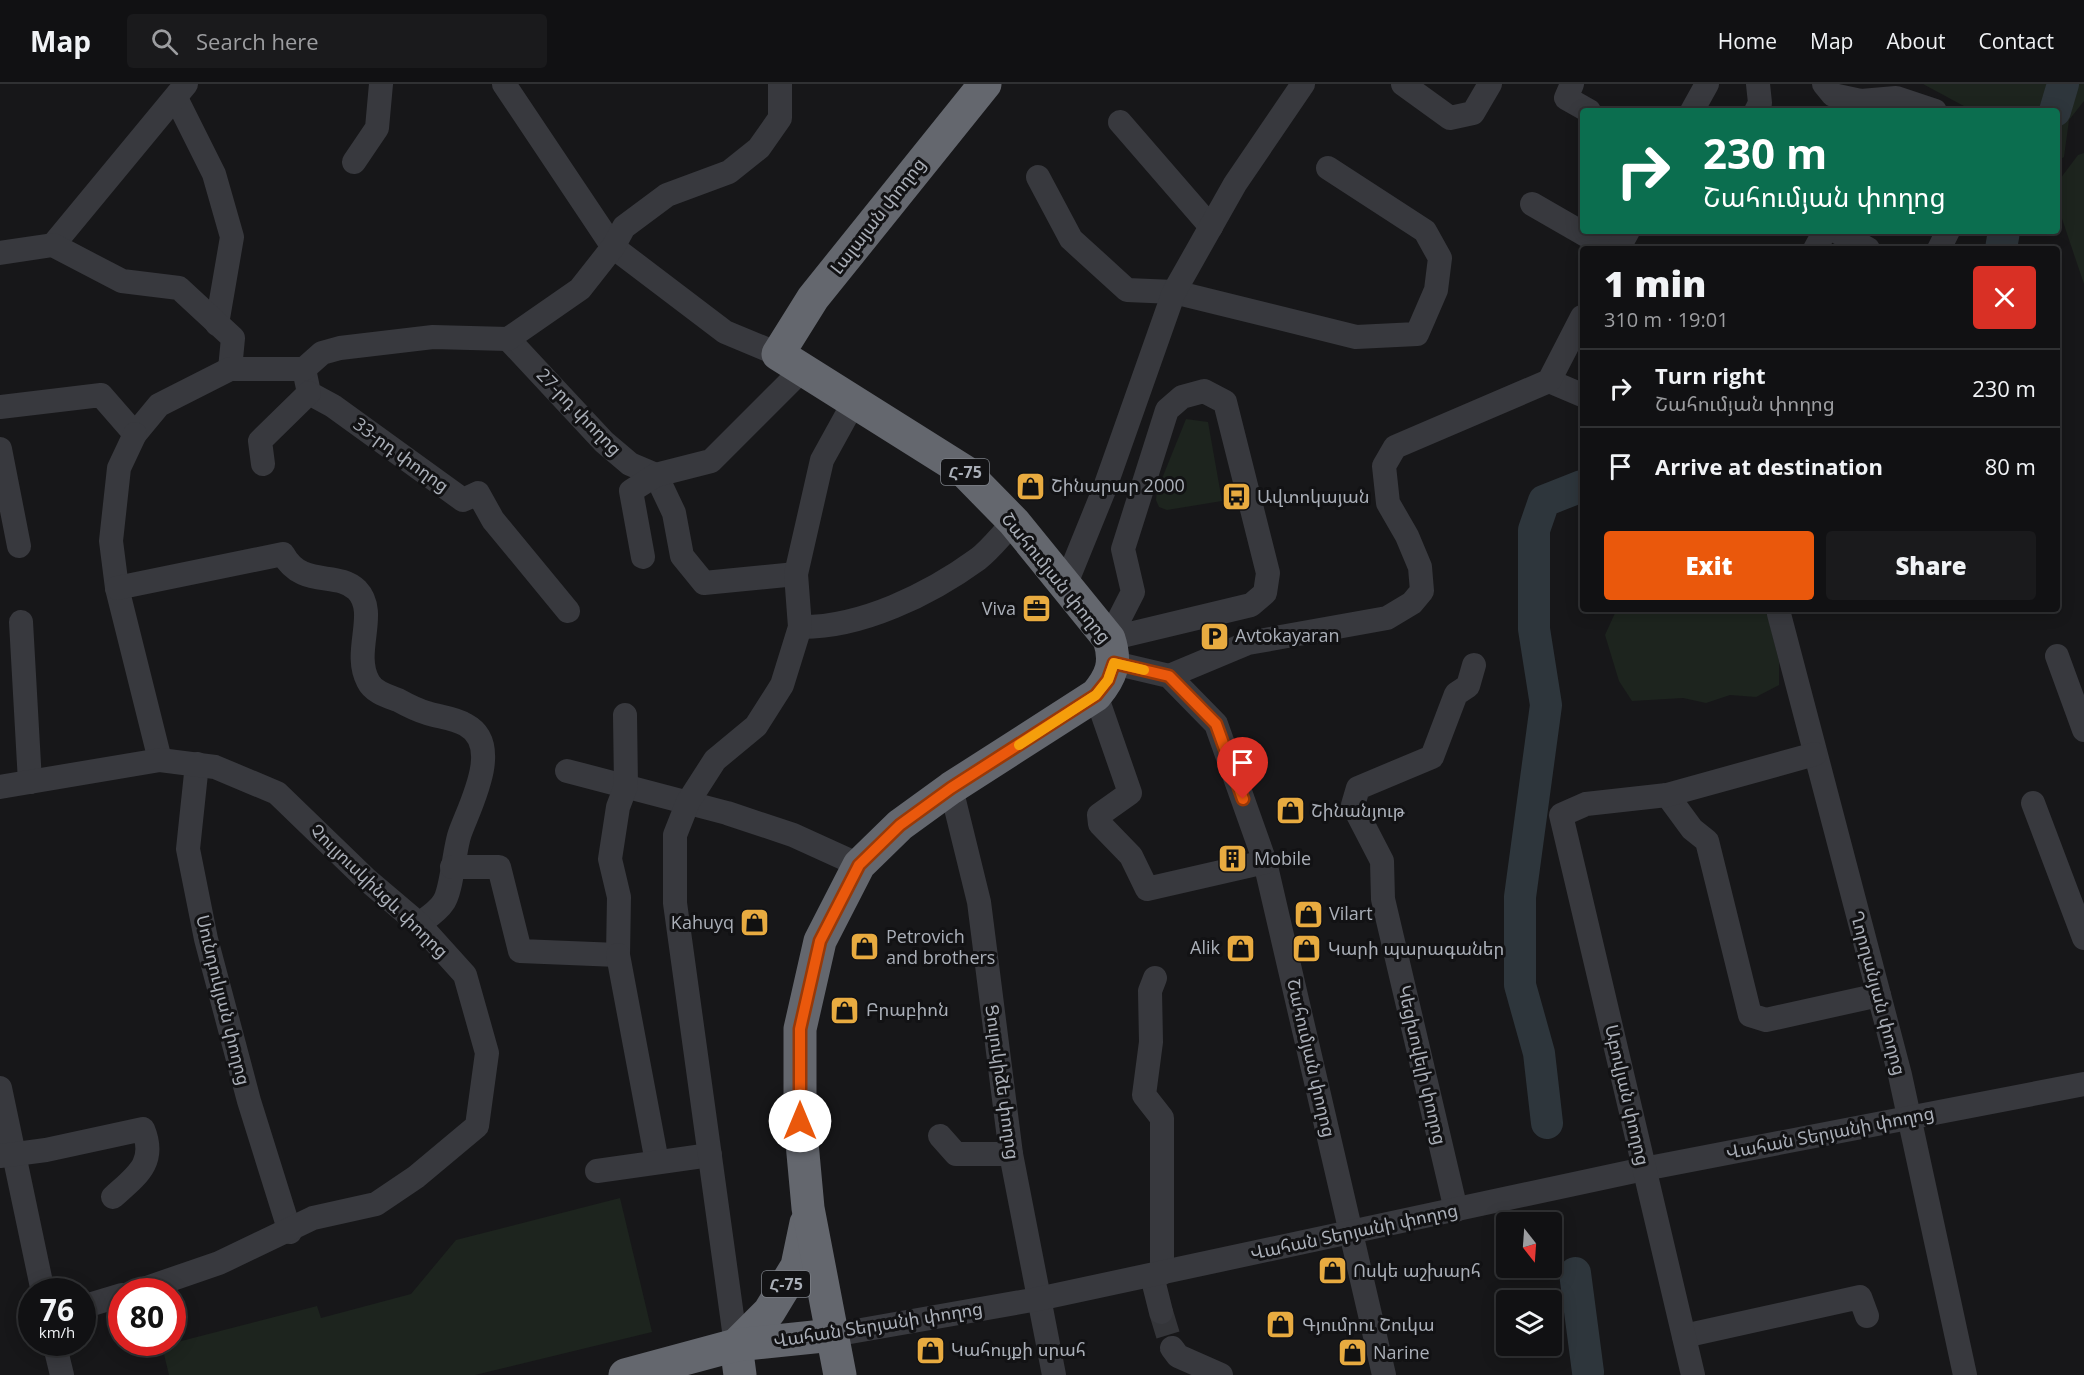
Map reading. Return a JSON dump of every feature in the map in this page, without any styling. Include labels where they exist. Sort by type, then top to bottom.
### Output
[{"type":"highway","name":"Լալայան փողոց","points":[[790,362],[813,298],[985,84]]},
{"type":"highway","name":"Շահումյան փողոց","points":[[790,362],[963,471],[1014,522],[1065,586],[1111,651]]},
{"type":"highway","name":"Հ-75","points":[[833,1335],[808,1208],[800,1121],[800,1029],[820,941],[859,865],[900,825],[951,788],[1096,695],[1108,680],[1111,651]]},
{"type":"highway","name":"Հ-75","points":[[738,1360],[797,1266],[808,1208]]},
{"type":"highway","name":"Վահան Տերյանի փողոց","points":[[625,1375],[738,1360],[833,1335]]},
{"type":"highway","points":[[833,1335],[840,1375]]},
{"type":"street","points":[[354,162],[377,128],[381,84]]},
{"type":"street","points":[[504,84],[613,247],[725,332],[790,362],[711,461],[656,475],[631,491],[643,557]]},
{"type":"street","points":[[160,760],[117,588],[111,541],[119,468],[135,434],[159,405],[230,369],[304,369],[322,353],[340,348],[433,338],[508,339],[580,289],[613,247],[624,227],[667,195],[729,172],[759,148],[780,118],[780,84]]},
{"type":"street","points":[[1403,84],[1450,118],[1473,112],[1490,84]]},
{"type":"street","points":[[1572,84],[1566,98],[1584,108]]},
{"type":"street","points":[[1694,108],[1707,84]]},
{"type":"street","points":[[1758,84],[1760,103],[1758,108]]},
{"type":"street","points":[[1824,84],[1833,95],[1861,106],[1896,98],[1926,108]]},
{"type":"street","points":[[1065,586],[1104,490],[1174,292],[1235,184],[1294,89]]},
{"type":"street","points":[[53,245],[181,91],[214,174],[232,237],[217,324]]},
{"type":"street","points":[[1120,122],[1211,227]]},
{"type":"street","points":[[1038,177],[1071,239],[1127,290],[1174,292],[1356,337],[1417,334],[1436,291],[1440,258],[1425,231],[1328,168]]},
{"type":"street","points":[[1532,204],[1580,232]]},
{"type":"street","points":[[1584,234],[1605,246]]},
{"type":"street","points":[[1820,236],[1857,246]]},
{"type":"street","points":[[0,253],[53,245],[122,281],[179,288],[233,338],[230,369]]},
{"type":"street","points":[[1169,676],[1248,643],[1387,618],[1412,603],[1422,591],[1420,567],[1407,536],[1388,504],[1384,466],[1395,447],[1549,381],[1580,321]]},
{"type":"street","name":"27-րդ փողոց","points":[[508,339],[604,442],[630,464],[656,475]]},
{"type":"street","points":[[263,464],[260,441],[309,393],[304,369]]},
{"type":"street","points":[[1549,381],[1580,394]]},
{"type":"street","points":[[1204,391],[1225,402],[1268,573],[1265,593],[1251,605],[1111,651],[1133,591],[1123,549],[1167,410],[1182,397],[1204,391]]},
{"type":"street","name":"33-րդ փողոց","points":[[309,393],[333,406],[463,500],[478,493],[493,520],[568,611]]},
{"type":"street","points":[[0,407],[101,395],[135,434]]},
{"type":"street","points":[[738,1360],[675,903],[675,835],[688,802],[716,760],[756,726],[782,685],[800,627],[796,574],[822,460],[854,402]]},
{"type":"street","points":[[0,448],[19,546]]},
{"type":"street","points":[[656,475],[674,513],[682,556],[704,583],[796,574]]},
{"type":"street","points":[[800,627],[819,628],[903,605],[980,558],[1014,522]]},
{"type":"street","points":[[117,588],[283,554],[290,566],[313,578],[343,582],[356,589],[367,614],[361,648],[362,667],[369,683],[378,691],[424,713],[467,725],[477,735],[485,760],[458,837],[444,902],[419,924]]},
{"type":"street","name":"Ղորղանյան փողոց","points":[[1779,614],[1909,1117],[1965,1375]]},
{"type":"street","points":[[21,622],[30,782]]},
{"type":"street","name":"Շահումյան փողոց","points":[[1111,651],[1169,676],[1216,724],[1266,862],[1384,1375]]},
{"type":"street","points":[[2057,656],[2084,730]]},
{"type":"street","name":"Կեցխովելի փողոց","points":[[1456,1210],[1383,899],[1382,861],[1375,842],[1353,805],[1358,788],[1431,757],[1456,694],[1468,686],[1474,665]]},
{"type":"street","points":[[1096,695],[1130,793],[1099,814],[1100,824],[1131,856],[1147,889],[1266,862]]},
{"type":"street","points":[[625,715],[626,786],[618,807],[610,859],[619,897],[618,955],[657,1162]]},
{"type":"street","points":[[1815,754],[1667,795],[1692,829],[1707,841],[1750,1015],[1766,1020],[1879,995]]},
{"type":"street","name":"Չուլյուսկինցև փողոց","points":[[0,787],[160,760],[215,767],[277,793],[366,879],[419,924],[465,975],[487,1053],[477,1126],[416,1177],[376,1204],[313,1218],[290,1232],[219,1263],[176,1278]]},
{"type":"street","name":"Սունդուկյան փողոց","points":[[197,765],[188,849],[206,939],[249,1101],[290,1232]]},
{"type":"street","points":[[567,771],[688,802],[793,835],[859,865]]},
{"type":"street","name":"Ցուլուկիձե փողոց","points":[[951,788],[979,903],[1011,1154],[1054,1375]]},
{"type":"street","name":"Աբովյան փողոց","points":[[1667,795],[1586,804],[1561,815],[1693,1375]]},
{"type":"street","points":[[2033,802],[2084,938]]},
{"type":"street","points":[[452,867],[499,867],[520,951],[618,955]]},
{"type":"street","points":[[1155,978],[1150,991],[1151,1042],[1144,1095],[1162,1119],[1157,1274],[1161,1312]]},
{"type":"street","name":"Վահան Տերյանի փողոց","points":[[833,1335],[1038,1299],[1644,1169],[2084,1084]]},
{"type":"street","points":[[0,1088],[7,1154],[39,1278]]},
{"type":"street","points":[[7,1154],[46,1150],[143,1129],[148,1141],[144,1169],[113,1197]]},
{"type":"street","points":[[940,1136],[956,1154],[1011,1154]]},
{"type":"street","points":[[597,1171],[710,1155]]},
{"type":"street","points":[[1684,1336],[1860,1297],[1867,1316]]},
{"type":"street","points":[[1172,1348],[1178,1356],[1221,1375]]},
{"type":"street","points":[[57,1356],[62,1375]]},
{"type":"shaded area","points":[[1923,84],[2084,84],[2084,101],[2069,120],[2064,157],[2060,159],[2060,108],[1967,108]]},
{"type":"shaded area","points":[[2084,153],[2084,284],[2060,213],[2060,179],[2078,155]]},
{"type":"shaded area","points":[[1186,419],[1208,422],[1222,501],[1167,510],[1159,507],[1156,500],[1157,491]]},
{"type":"shaded area","points":[[1767,612],[1779,661],[1779,685],[1756,697],[1730,695],[1706,703],[1683,698],[1632,701],[1619,681],[1605,635],[1615,613]]},
{"type":"shaded area","points":[[620,1198],[652,1332],[475,1375],[169,1375],[164,1356],[186,1356],[186,1340],[317,1306],[321,1318],[411,1294],[456,1240]]},
{"type":"waterway","points":[[2056,108],[2063,84]]},
{"type":"waterway","points":[[2002,246],[2004,234]]},
{"type":"waterway","points":[[1547,1123],[1539,1053],[1520,985],[1520,897],[1546,705],[1534,629],[1534,530],[1544,501],[1580,487]]},
{"type":"waterway","points":[[1575,1273],[1588,1372]]},
{"type":"tunnel","points":[[1161,1312],[1172,1348]]},
{"type":"slow traffic","points":[[1019,745],[1096,695],[1108,680],[1114,663],[1144,670]]},
{"type":"place","name":"Շինարար 2000","points":[[1030,486]]},
{"type":"place","name":"Ավտոկայան","points":[[1236,497]]},
{"type":"place","name":"Viva","points":[[1037,609]]},
{"type":"place","name":"Avtokayaran","points":[[1214,636]]},
{"type":"place","name":"Շինանյութ","points":[[1290,811]]},
{"type":"place","name":"Mobile","points":[[1233,859]]},
{"type":"place","name":"Vilart","points":[[1308,914]]},
{"type":"place","name":"Kahuyq","points":[[755,923]]},
{"type":"place","name":"Petrovich and brothers","points":[[865,947]]},
{"type":"place","name":"Alik","points":[[1241,948]]},
{"type":"place","name":"Կարի պարագաներ","points":[[1307,949]]},
{"type":"place","name":"Բրաբիոն","points":[[845,1010]]},
{"type":"place","name":"Ոսկե աշխարհ","points":[[1332,1271]]},
{"type":"place","name":"Գյումրու Շուկա","points":[[1281,1325]]},
{"type":"place","name":"Կահույքի սրահ","points":[[930,1350]]},
{"type":"place","name":"Narine","points":[[1352,1353]]},
{"type":"route","points":[[800,1121],[800,1029],[820,941],[859,865],[900,825],[951,788],[1096,695],[1108,680],[1114,663],[1169,676],[1216,724],[1243,799]]}]
